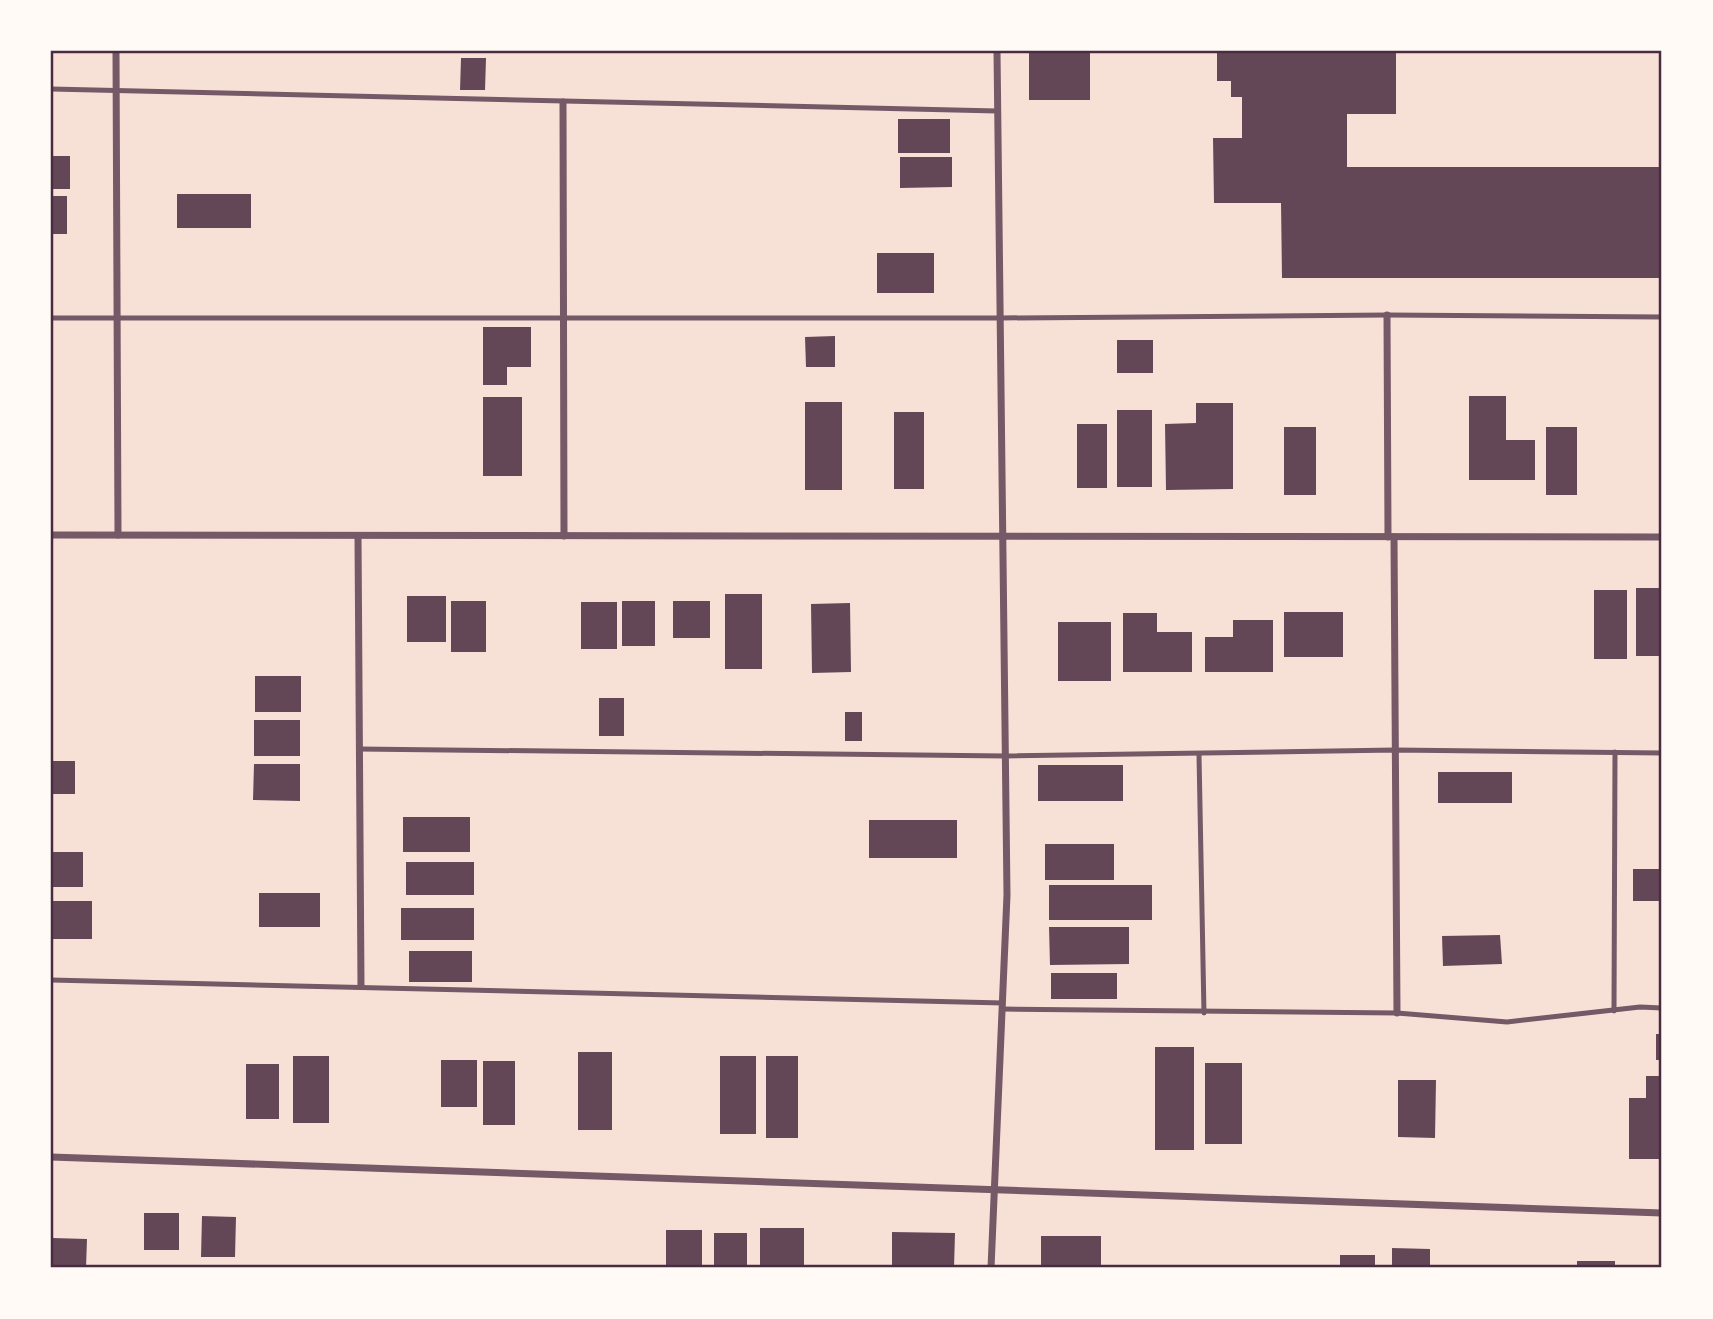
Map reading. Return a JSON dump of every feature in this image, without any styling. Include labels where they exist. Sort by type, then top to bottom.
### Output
[{"type":"street","points":[[116,51],[118,535]]},
{"type":"street","points":[[991,1268],[1007,895],[1000,537],[997,51]]},
{"type":"street","points":[[562,102],[564,536]]},
{"type":"street","points":[[1387,315],[1395,750],[1396,1013]]},
{"type":"street","points":[[51,535],[1662,537]]},
{"type":"street","points":[[358,536],[361,986]]},
{"type":"street","points":[[51,1157],[1662,1213]]},
{"type":"lane","points":[[51,89],[997,111]]},
{"type":"lane","points":[[51,318],[1000,318],[1387,315],[1662,317]]},
{"type":"lane","points":[[359,749],[1006,755],[1199,755],[1395,750],[1662,753]]},
{"type":"lane","points":[[1614,1011],[1615,752]]},
{"type":"lane","points":[[1199,755],[1204,1013]]},
{"type":"lane","points":[[51,980],[361,986],[1204,1013],[1396,1013],[1507,1022],[1640,1006],[1662,1008]]},
{"type":"building","points":[[1029,51],[1090,51],[1090,100],[1029,100]]},
{"type":"building","points":[[1217,51],[1396,51],[1396,114],[1347,114],[1347,167],[1662,167],[1662,278],[1282,278],[1281,203],[1214,203],[1213,138],[1242,138],[1242,97],[1231,97],[1231,81],[1217,81]]},
{"type":"building","points":[[461,58],[486,58],[485,90],[460,90]]},
{"type":"building","points":[[898,119],[950,119],[950,153],[898,153]]},
{"type":"building","points":[[51,156],[70,156],[70,189],[51,189]]},
{"type":"building","points":[[900,157],[952,157],[952,187],[900,188]]},
{"type":"building","points":[[177,194],[251,194],[251,228],[177,228]]},
{"type":"building","points":[[51,196],[67,196],[67,234],[51,234]]},
{"type":"building","points":[[877,253],[934,253],[934,293],[877,293]]},
{"type":"building","points":[[483,327],[531,327],[531,367],[507,367],[507,385],[483,385]]},
{"type":"building","points":[[835,336],[835,367],[806,367],[805,337]]},
{"type":"building","points":[[1117,340],[1153,340],[1153,373],[1117,373]]},
{"type":"building","points":[[1469,396],[1506,396],[1506,440],[1535,440],[1535,480],[1469,480]]},
{"type":"building","points":[[483,397],[522,397],[522,476],[483,476]]},
{"type":"building","points":[[805,402],[842,402],[842,490],[805,490]]},
{"type":"building","points":[[1196,403],[1233,403],[1233,489],[1166,490],[1165,424],[1196,423]]},
{"type":"building","points":[[1117,410],[1152,410],[1152,487],[1117,487]]},
{"type":"building","points":[[894,412],[924,412],[924,489],[894,489]]},
{"type":"building","points":[[1077,424],[1107,424],[1107,488],[1077,488]]},
{"type":"building","points":[[1284,427],[1316,427],[1316,495],[1284,495]]},
{"type":"building","points":[[1546,427],[1577,427],[1577,495],[1546,495]]},
{"type":"building","points":[[1636,588],[1662,588],[1662,656],[1636,656]]},
{"type":"building","points":[[1594,590],[1627,590],[1627,659],[1594,659]]},
{"type":"building","points":[[725,594],[762,594],[762,669],[725,669]]},
{"type":"building","points":[[407,596],[446,596],[446,642],[407,642]]},
{"type":"building","points":[[451,601],[486,601],[486,652],[451,652]]},
{"type":"building","points":[[622,601],[655,601],[655,646],[622,646]]},
{"type":"building","points":[[673,601],[710,601],[710,638],[673,638]]},
{"type":"building","points":[[581,602],[617,602],[617,649],[581,649]]},
{"type":"building","points":[[850,603],[851,672],[812,673],[811,604]]},
{"type":"building","points":[[1284,612],[1343,612],[1343,657],[1284,657]]},
{"type":"building","points":[[1123,613],[1157,613],[1157,632],[1192,632],[1192,672],[1123,672]]},
{"type":"building","points":[[1233,620],[1273,620],[1273,672],[1205,672],[1205,637],[1233,637]]},
{"type":"building","points":[[1058,622],[1111,622],[1111,681],[1058,681]]},
{"type":"building","points":[[255,676],[301,676],[301,712],[255,712]]},
{"type":"building","points":[[599,698],[624,698],[624,736],[599,736]]},
{"type":"building","points":[[845,712],[862,712],[862,741],[845,741]]},
{"type":"building","points":[[254,720],[300,720],[300,756],[254,756]]},
{"type":"building","points":[[51,761],[75,761],[75,794],[51,794]]},
{"type":"building","points":[[254,764],[300,764],[300,801],[253,800]]},
{"type":"building","points":[[1038,765],[1123,765],[1123,801],[1038,801]]},
{"type":"building","points":[[1438,772],[1512,772],[1512,803],[1438,803]]},
{"type":"building","points":[[403,817],[470,817],[470,852],[403,852]]},
{"type":"building","points":[[869,820],[957,820],[957,858],[869,858]]},
{"type":"building","points":[[1045,844],[1114,844],[1114,880],[1045,880]]},
{"type":"building","points":[[51,852],[83,852],[83,887],[51,887]]},
{"type":"building","points":[[406,862],[474,862],[474,895],[406,895]]},
{"type":"building","points":[[1633,869],[1662,869],[1662,901],[1633,901]]},
{"type":"building","points":[[1049,885],[1152,885],[1152,920],[1049,920]]},
{"type":"building","points":[[259,893],[320,893],[320,927],[259,927]]},
{"type":"building","points":[[51,901],[92,901],[92,939],[51,939]]},
{"type":"building","points":[[401,908],[474,908],[474,940],[401,940]]},
{"type":"building","points":[[1049,927],[1129,927],[1129,964],[1050,965]]},
{"type":"building","points":[[1500,935],[1502,964],[1443,966],[1442,936]]},
{"type":"building","points":[[409,951],[472,951],[472,982],[409,982]]},
{"type":"building","points":[[1051,973],[1117,973],[1117,999],[1051,999]]},
{"type":"building","points":[[1656,1034],[1662,1034],[1662,1060],[1656,1060]]},
{"type":"building","points":[[1155,1047],[1194,1047],[1194,1150],[1155,1150]]},
{"type":"building","points":[[578,1052],[612,1052],[612,1130],[578,1130]]},
{"type":"building","points":[[293,1056],[329,1056],[329,1123],[293,1123]]},
{"type":"building","points":[[720,1056],[756,1056],[756,1134],[720,1134]]},
{"type":"building","points":[[766,1056],[798,1056],[798,1138],[766,1138]]},
{"type":"building","points":[[441,1060],[477,1060],[477,1107],[441,1107]]},
{"type":"building","points":[[483,1061],[515,1061],[515,1125],[483,1125]]},
{"type":"building","points":[[1205,1063],[1242,1063],[1242,1144],[1205,1144]]},
{"type":"building","points":[[246,1064],[279,1064],[279,1119],[246,1119]]},
{"type":"building","points":[[1646,1076],[1662,1076],[1662,1159],[1629,1159],[1629,1098],[1646,1098]]},
{"type":"building","points":[[1398,1080],[1436,1080],[1435,1138],[1398,1137]]},
{"type":"building","points":[[144,1213],[179,1213],[179,1250],[144,1250]]},
{"type":"building","points":[[202,1216],[236,1217],[235,1257],[201,1257]]},
{"type":"building","points":[[760,1228],[804,1228],[804,1268],[760,1268]]},
{"type":"building","points":[[666,1230],[702,1230],[702,1268],[666,1268]]},
{"type":"building","points":[[51,1232],[53,1238],[87,1239],[86,1268],[51,1268]]},
{"type":"building","points":[[892,1232],[955,1233],[954,1268],[892,1268]]},
{"type":"building","points":[[714,1233],[747,1233],[747,1268],[714,1268]]},
{"type":"building","points":[[1041,1236],[1101,1236],[1101,1268],[1041,1268]]},
{"type":"building","points":[[1392,1248],[1430,1249],[1430,1268],[1392,1268]]},
{"type":"building","points":[[1340,1255],[1375,1255],[1375,1268],[1340,1268]]},
{"type":"building","points":[[1577,1261],[1615,1261],[1615,1268],[1577,1268]]}]
